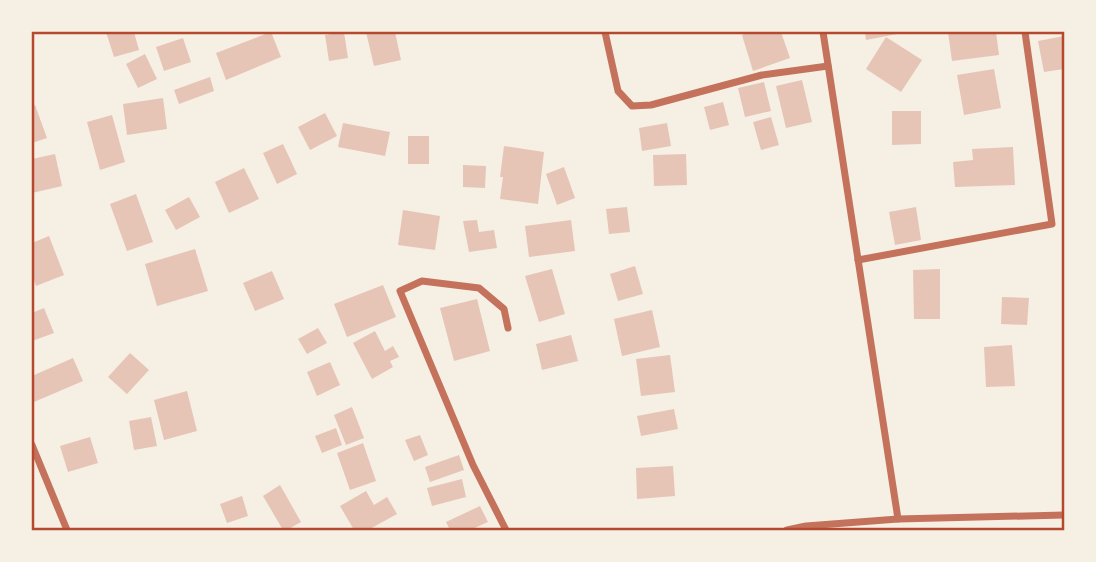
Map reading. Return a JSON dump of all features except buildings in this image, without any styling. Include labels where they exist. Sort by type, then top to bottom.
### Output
[{"type":"street","points":[[605,32],[618,91],[632,106],[651,105],[762,75],[828,66]]},
{"type":"street","points":[[823,32],[898,519]]},
{"type":"street","points":[[858,260],[1052,224],[1025,32]]},
{"type":"street","points":[[506,530],[473,465],[400,291],[422,281],[479,288],[504,309],[509,328]]},
{"type":"street","points":[[32,445],[67,530]]},
{"type":"street","points":[[787,530],[806,526],[898,519],[1065,515]]}]
